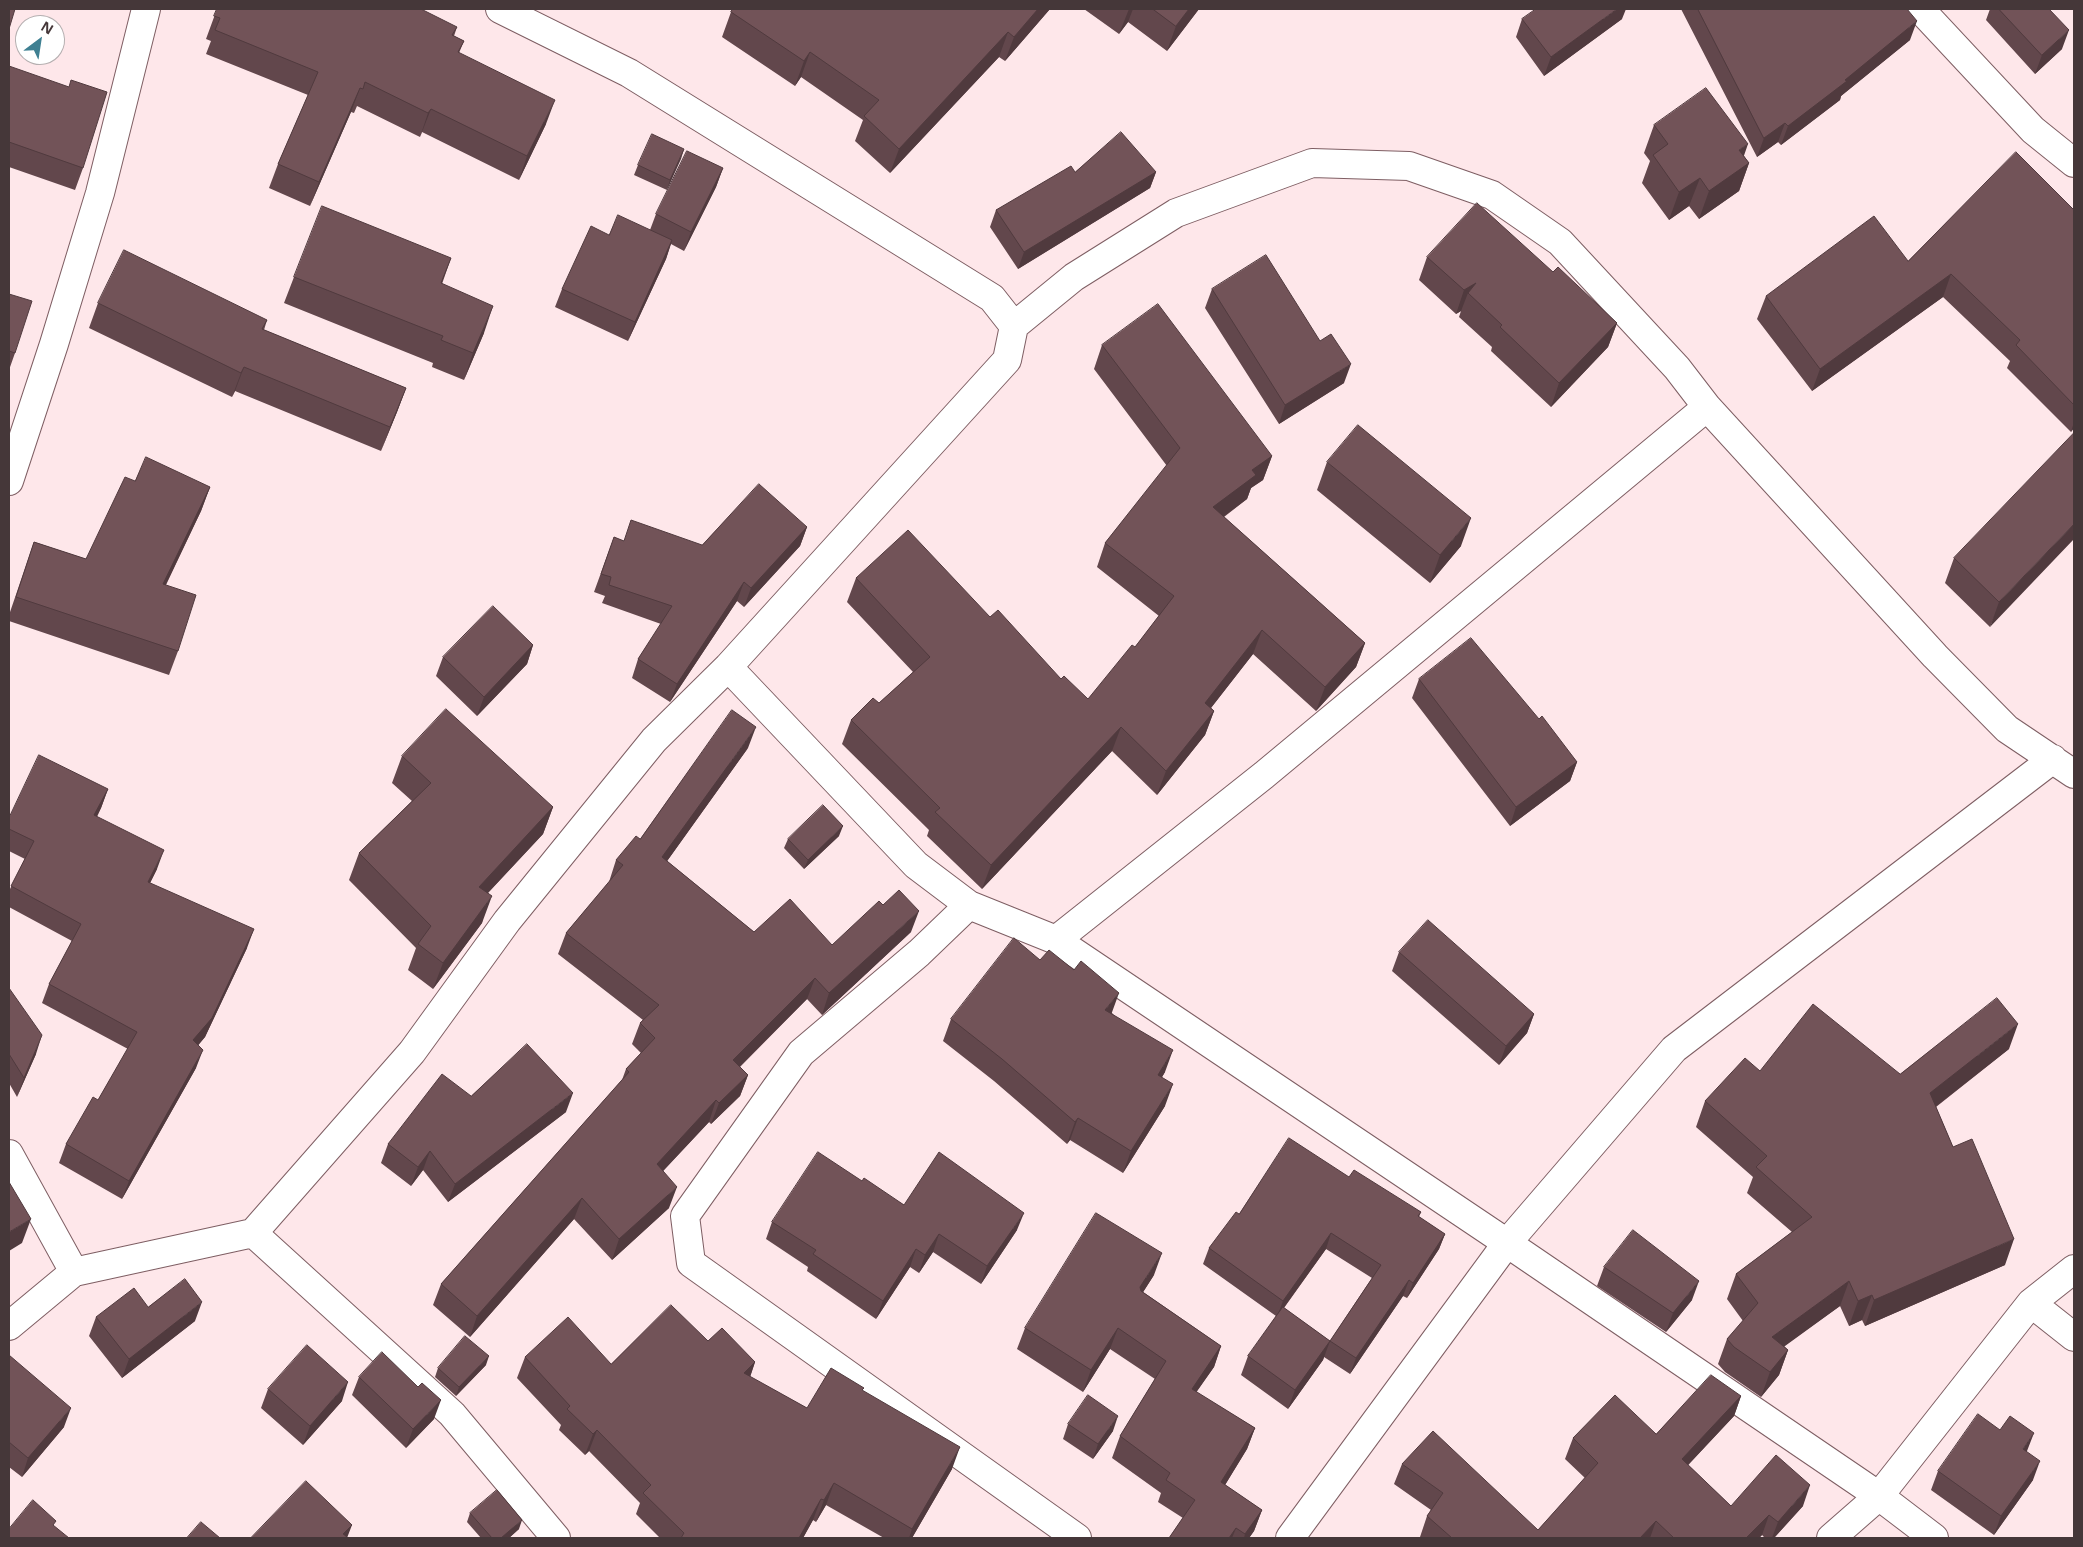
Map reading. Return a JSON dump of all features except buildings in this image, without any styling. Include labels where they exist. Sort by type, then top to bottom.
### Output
[{"type":"street","points":[[9,482],[100,193],[146,9]]},
{"type":"street","points":[[500,9],[637,78],[992,298],[1014,326]]},
{"type":"street","points":[[1920,9],[2033,130],[2074,163]]},
{"type":"street","points":[[9,1326],[74,1272],[253,1233],[412,1052],[507,921],[654,740],[728,667],[1007,360],[1014,326],[1074,277],[1176,213],[1312,163],[1409,166],[1492,195],[1560,242],[1677,368],[1707,407],[1948,669],[2007,729],[2064,766],[1674,1049],[1507,1243],[1290,1538]]},
{"type":"street","points":[[1056,940],[1264,775],[1707,407]]},
{"type":"street","points":[[728,667],[916,865],[969,905],[1056,940],[1879,1496],[1934,1538]]},
{"type":"street","points":[[969,905],[919,953],[801,1053],[685,1216],[691,1263],[1077,1538]]},
{"type":"street","points":[[9,1154],[74,1272]]},
{"type":"street","points":[[253,1233],[452,1414],[556,1538]]},
{"type":"street","points":[[1831,1538],[1879,1496],[2031,1303],[2074,1269]]},
{"type":"street","points":[[2031,1303],[2074,1337]]}]
